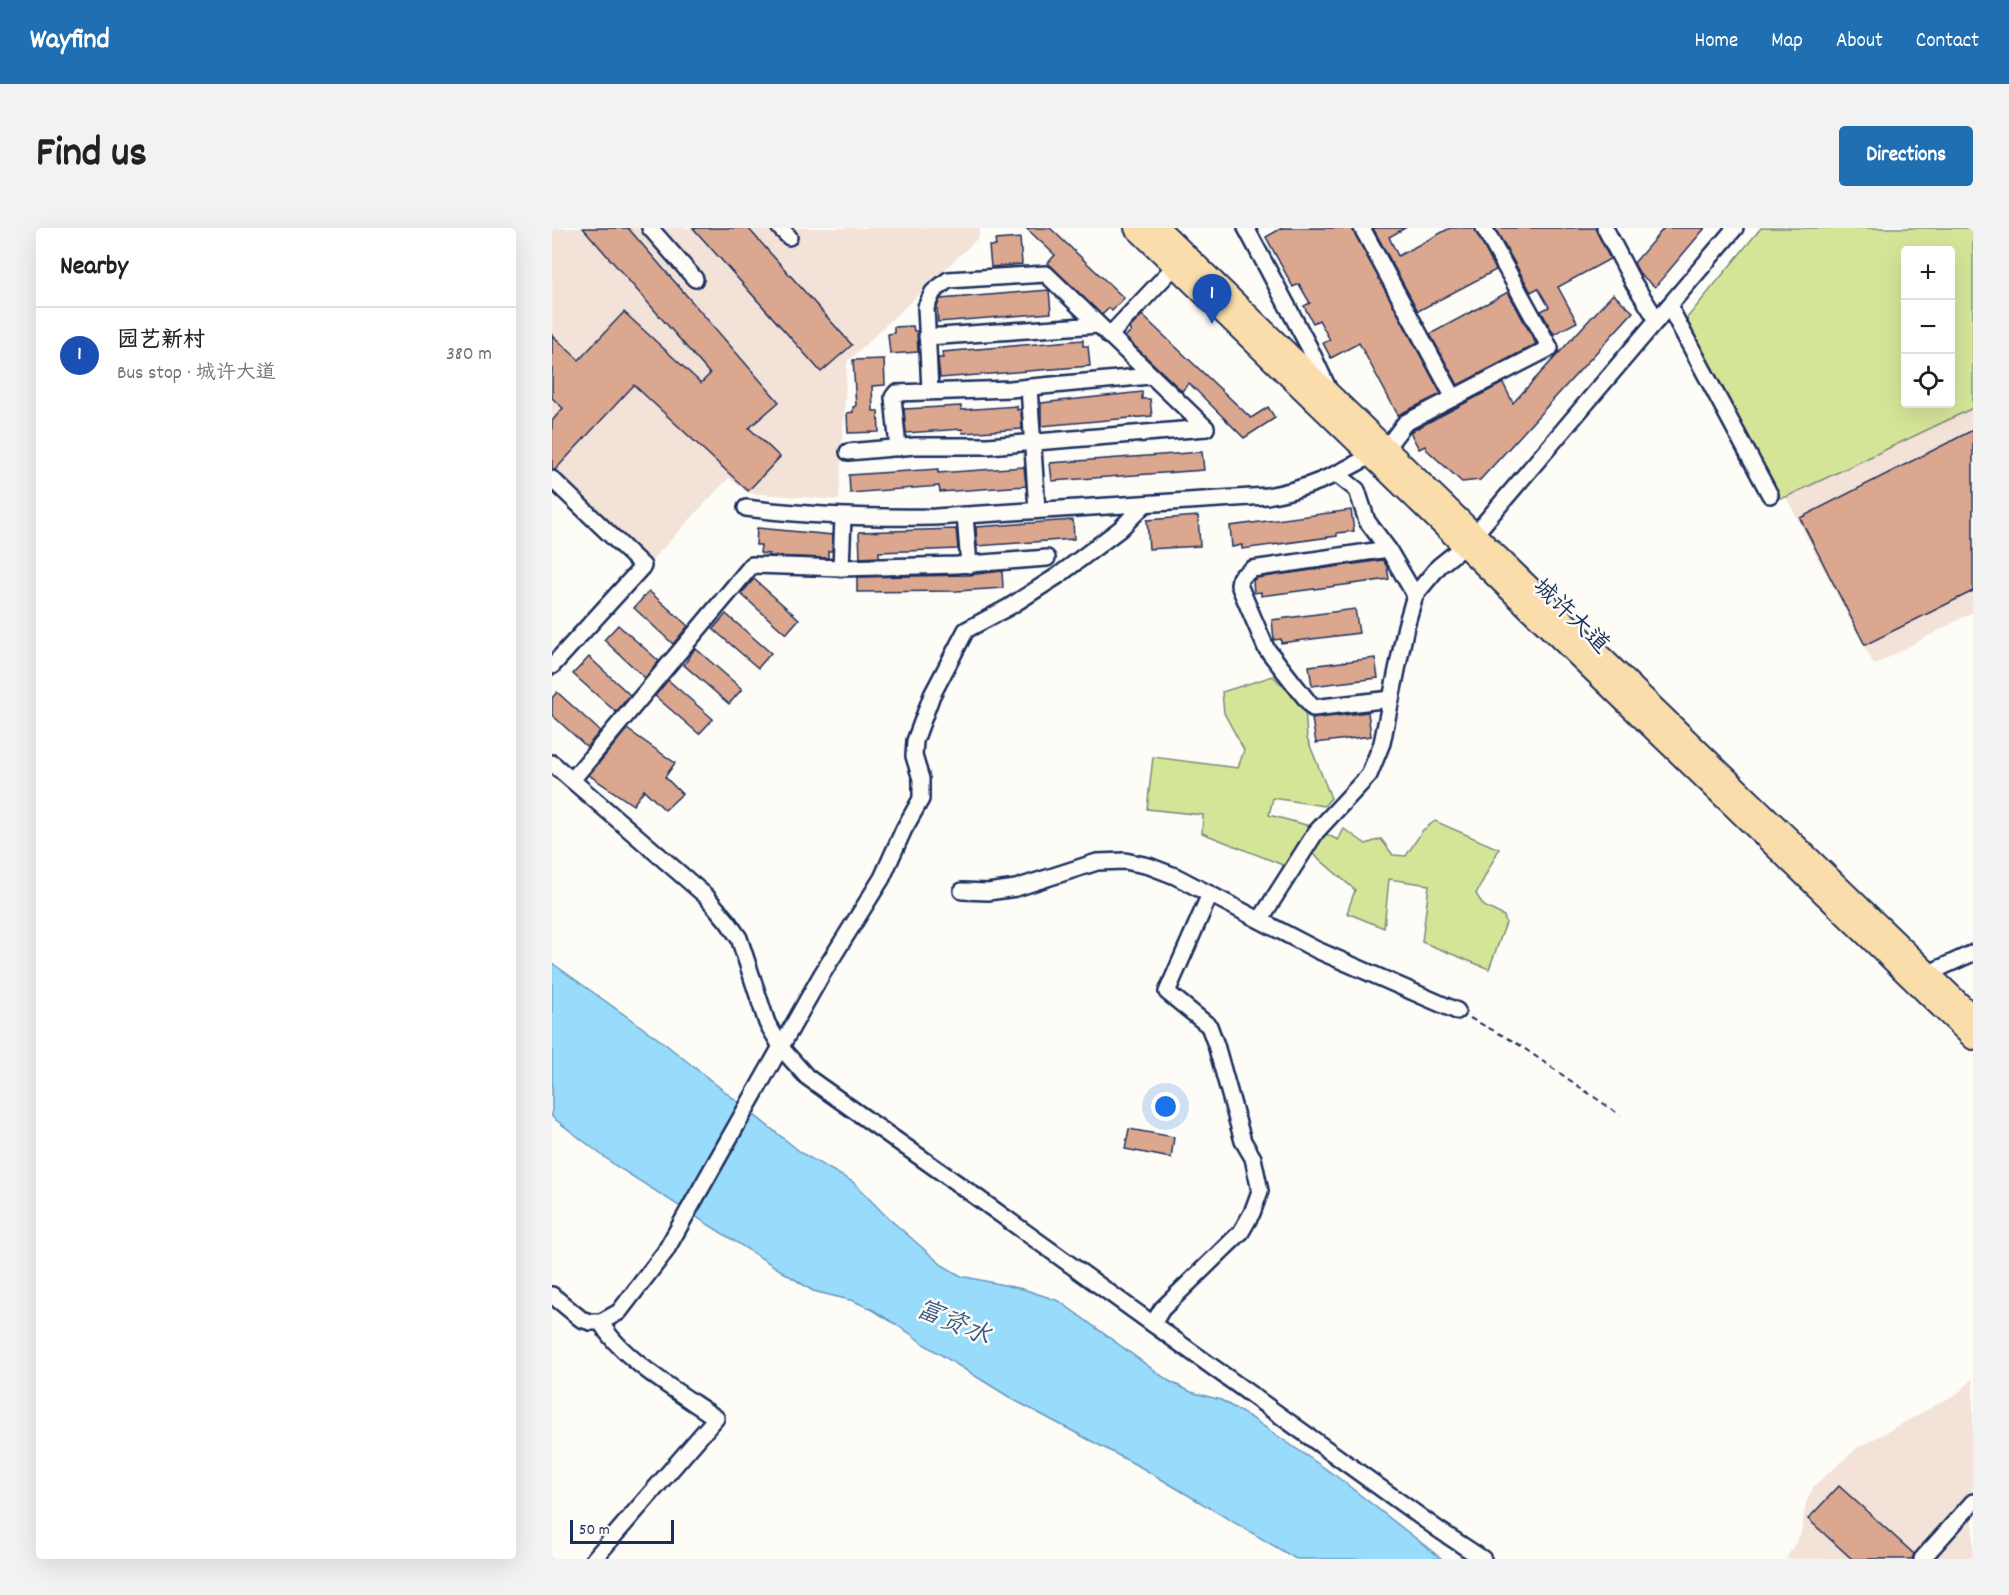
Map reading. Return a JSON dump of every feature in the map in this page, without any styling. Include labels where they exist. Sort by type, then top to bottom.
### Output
[{"type":"main road","name":"城许大道","points":[[1135,228],[1378,452],[1469,540],[1973,1039]]},
{"type":"main road","name":"城许大道","points":[[1159,228],[1330,394],[1378,452]]},
{"type":"main road","name":"城许大道","points":[[1469,540],[1973,1016]]},
{"type":"street","points":[[650,228],[694,279]]},
{"type":"street","points":[[1246,228],[1309,347],[1330,394]]},
{"type":"street","points":[[1362,228],[1454,398]]},
{"type":"street","points":[[746,508],[843,517],[901,518],[965,515],[1267,496],[1309,486],[1338,475],[1378,452],[1405,423],[1550,348],[1484,228]]},
{"type":"street","points":[[1260,920],[1316,832],[1369,775],[1382,743],[1406,626],[1415,595],[1434,570],[1469,540],[1735,228]]},
{"type":"street","points":[[1608,229],[1633,282],[1657,320]]},
{"type":"street","points":[[1109,336],[1175,266]]},
{"type":"street","points":[[848,452],[898,448],[978,447],[1206,428],[1046,274],[948,280],[933,292],[926,307],[930,390]]},
{"type":"street","points":[[1669,306],[1770,495]]},
{"type":"street","points":[[927,337],[1098,325]]},
{"type":"street","points":[[898,448],[893,397],[896,393],[1029,387],[1150,376]]},
{"type":"street","points":[[1029,387],[1037,510]]},
{"type":"street","points":[[1338,475],[1357,490],[1367,521],[1388,549],[1415,595]]},
{"type":"street","points":[[552,479],[643,566],[552,666]]},
{"type":"street","points":[[552,1295],[580,1319],[600,1322],[619,1312],[665,1252],[822,974],[882,878],[904,829],[921,799],[921,779],[914,756],[915,741],[932,695],[966,630],[1009,607],[1059,575],[1120,530],[1145,504]]},
{"type":"street","points":[[965,515],[969,565]]},
{"type":"street","points":[[841,568],[843,517]]},
{"type":"street","points":[[1388,549],[1252,569],[1240,578],[1239,585],[1266,648],[1313,708],[1391,699]]},
{"type":"street","points":[[572,780],[752,565],[841,568],[969,565],[1047,558]]},
{"type":"street","points":[[552,763],[706,896],[728,922],[739,938],[767,1023],[781,1046],[807,1077],[1439,1530],[1483,1559]]},
{"type":"street","points":[[962,891],[988,892],[1016,888],[1084,865],[1111,861],[1137,863],[1156,868],[1317,950],[1457,1011]]},
{"type":"street","points":[[1153,1324],[1162,1309],[1241,1232],[1252,1213],[1260,1191],[1253,1158],[1244,1141],[1209,1026],[1167,992],[1210,894]]},
{"type":"street","points":[[1929,973],[1973,953]]},
{"type":"street","points":[[594,1559],[716,1418],[624,1353],[610,1338],[600,1322]]},
{"type":"street","points":[[1922,1559],[1973,1502]]},
{"type":"path","points":[[1457,1011],[1515,1042],[1620,1115]]},
{"type":"shaded area","points":[[552,228],[980,228],[979,237],[847,362],[839,500],[748,493],[729,478],[649,563],[552,468]]},
{"type":"shaded area","points":[[1973,408],[1973,612],[1874,665],[1786,497]]},
{"type":"shaded area","points":[[1973,1379],[1973,1559],[1786,1559],[1801,1533],[1806,1503],[1814,1486],[1857,1448],[1958,1393]]},
{"type":"green space","points":[[1761,228],[1973,228],[1973,408],[1786,497],[1778,498],[1682,324]]},
{"type":"green space","points":[[1273,676],[1305,708],[1307,738],[1331,798],[1324,806],[1273,798],[1269,815],[1310,826],[1338,840],[1344,829],[1366,844],[1381,839],[1393,855],[1406,856],[1423,830],[1435,821],[1499,849],[1476,894],[1484,906],[1504,916],[1506,923],[1489,969],[1422,942],[1429,885],[1389,879],[1384,928],[1347,913],[1355,890],[1312,853],[1300,847],[1288,867],[1202,833],[1203,815],[1147,809],[1153,757],[1238,768],[1244,750],[1224,713],[1222,692]]},
{"type":"water","name":"富资水","points":[[552,963],[664,1043],[803,1154],[853,1182],[886,1216],[942,1265],[961,1276],[1023,1289],[1059,1301],[1169,1381],[1191,1392],[1221,1400],[1253,1419],[1336,1476],[1442,1559],[1296,1559],[1144,1469],[1014,1400],[873,1310],[854,1301],[813,1291],[616,1166],[552,1117]]},
{"type":"building","points":[[583,228],[628,228],[779,402],[749,428],[780,457],[748,491],[634,385],[555,470],[552,470],[552,421],[563,408],[552,398],[552,335],[579,360],[624,312],[701,383],[710,374]]},
{"type":"building","points":[[693,228],[748,228],[852,345],[821,372]]},
{"type":"building","points":[[1026,228],[1050,228],[1124,298],[1112,311],[1109,308],[1102,315],[1048,263],[1055,255]]},
{"type":"building","points":[[1282,228],[1352,228],[1441,394],[1398,415],[1359,343],[1331,358],[1323,343],[1330,340],[1319,320],[1313,323],[1304,306],[1310,303],[1299,284],[1293,287],[1266,237]]},
{"type":"building","points":[[1373,228],[1405,228],[1389,237],[1398,256],[1450,228],[1474,228],[1496,270],[1418,311]]},
{"type":"building","points":[[1495,228],[1595,228],[1610,259],[1558,287],[1577,322],[1554,334],[1541,311],[1549,307],[1538,288],[1531,292]]},
{"type":"building","points":[[1664,228],[1705,228],[1655,287],[1640,274],[1634,263]]},
{"type":"building","points":[[1020,238],[1022,264],[991,267],[989,246],[996,246],[995,240]]},
{"type":"building","points":[[1049,290],[1051,313],[938,322],[937,307],[940,299]]},
{"type":"building","points":[[1508,292],[1536,344],[1458,385],[1430,334]]},
{"type":"building","points":[[1613,294],[1633,312],[1480,480],[1462,482],[1425,446],[1419,449],[1410,432],[1503,383],[1513,403]]},
{"type":"building","points":[[1142,315],[1251,418],[1268,407],[1275,418],[1244,438],[1189,383],[1182,391],[1125,337]]},
{"type":"building","points":[[913,326],[914,331],[917,331],[918,352],[890,354],[888,334],[894,333],[894,327]]},
{"type":"building","points":[[1083,340],[1083,346],[1088,346],[1090,366],[940,378],[938,358],[943,358],[942,352]]},
{"type":"building","points":[[884,359],[885,385],[872,386],[873,411],[878,411],[879,432],[848,433],[847,413],[853,412],[853,407],[856,406],[853,360]]},
{"type":"building","points":[[1142,392],[1142,399],[1150,399],[1152,416],[1041,426],[1041,403]]},
{"type":"building","points":[[961,406],[961,410],[1017,406],[1017,410],[1021,409],[1022,429],[963,433],[962,429],[906,433],[904,409]]},
{"type":"building","points":[[1973,430],[1973,591],[1865,645],[1800,518]]},
{"type":"building","points":[[1202,452],[1204,470],[1052,481],[1050,463]]},
{"type":"building","points":[[1024,467],[1026,486],[940,492],[939,486],[850,493],[849,475],[938,469],[938,473]]},
{"type":"building","points":[[1351,510],[1354,531],[1337,533],[1337,536],[1242,549],[1242,545],[1232,547],[1230,526]]},
{"type":"building","points":[[1198,516],[1200,546],[1149,549],[1147,520]]},
{"type":"building","points":[[1073,520],[1074,539],[977,546],[976,527]]},
{"type":"building","points":[[757,528],[833,535],[832,551],[828,551],[828,558],[768,556],[769,554],[760,553],[761,545],[756,545]]},
{"type":"building","points":[[956,529],[958,549],[879,552],[879,557],[860,558],[859,532]]},
{"type":"building","points":[[1383,560],[1389,579],[1261,596],[1261,592],[1254,593],[1253,581],[1256,578]]},
{"type":"building","points":[[1002,571],[1003,588],[857,592],[857,577],[969,575]]},
{"type":"building","points":[[754,579],[799,619],[786,634],[741,594]]},
{"type":"building","points":[[649,591],[688,626],[673,644],[634,608]]},
{"type":"building","points":[[1355,609],[1359,633],[1281,643],[1281,639],[1274,640],[1272,620]]},
{"type":"building","points":[[726,614],[771,653],[758,668],[713,629]]},
{"type":"building","points":[[618,625],[659,661],[645,678],[604,640]]},
{"type":"building","points":[[695,648],[742,689],[729,704],[684,665]]},
{"type":"building","points":[[589,657],[630,695],[616,712],[573,674]]},
{"type":"building","points":[[1375,658],[1378,678],[1312,686],[1309,666]]},
{"type":"building","points":[[668,680],[713,719],[699,734],[655,696]]},
{"type":"building","points":[[557,692],[600,731],[587,747],[552,715],[552,698]]},
{"type":"building","points":[[1368,712],[1371,736],[1316,743],[1312,719]]},
{"type":"building","points":[[627,729],[675,763],[665,777],[682,794],[665,810],[644,790],[633,805],[589,775]]},
{"type":"building","points":[[1129,1129],[1174,1137],[1171,1158],[1125,1149]]},
{"type":"building","points":[[1839,1486],[1914,1554],[1912,1559],[1852,1559],[1808,1519]]},
{"type":"place","name":"园艺新村","points":[[1212,324]]}]
